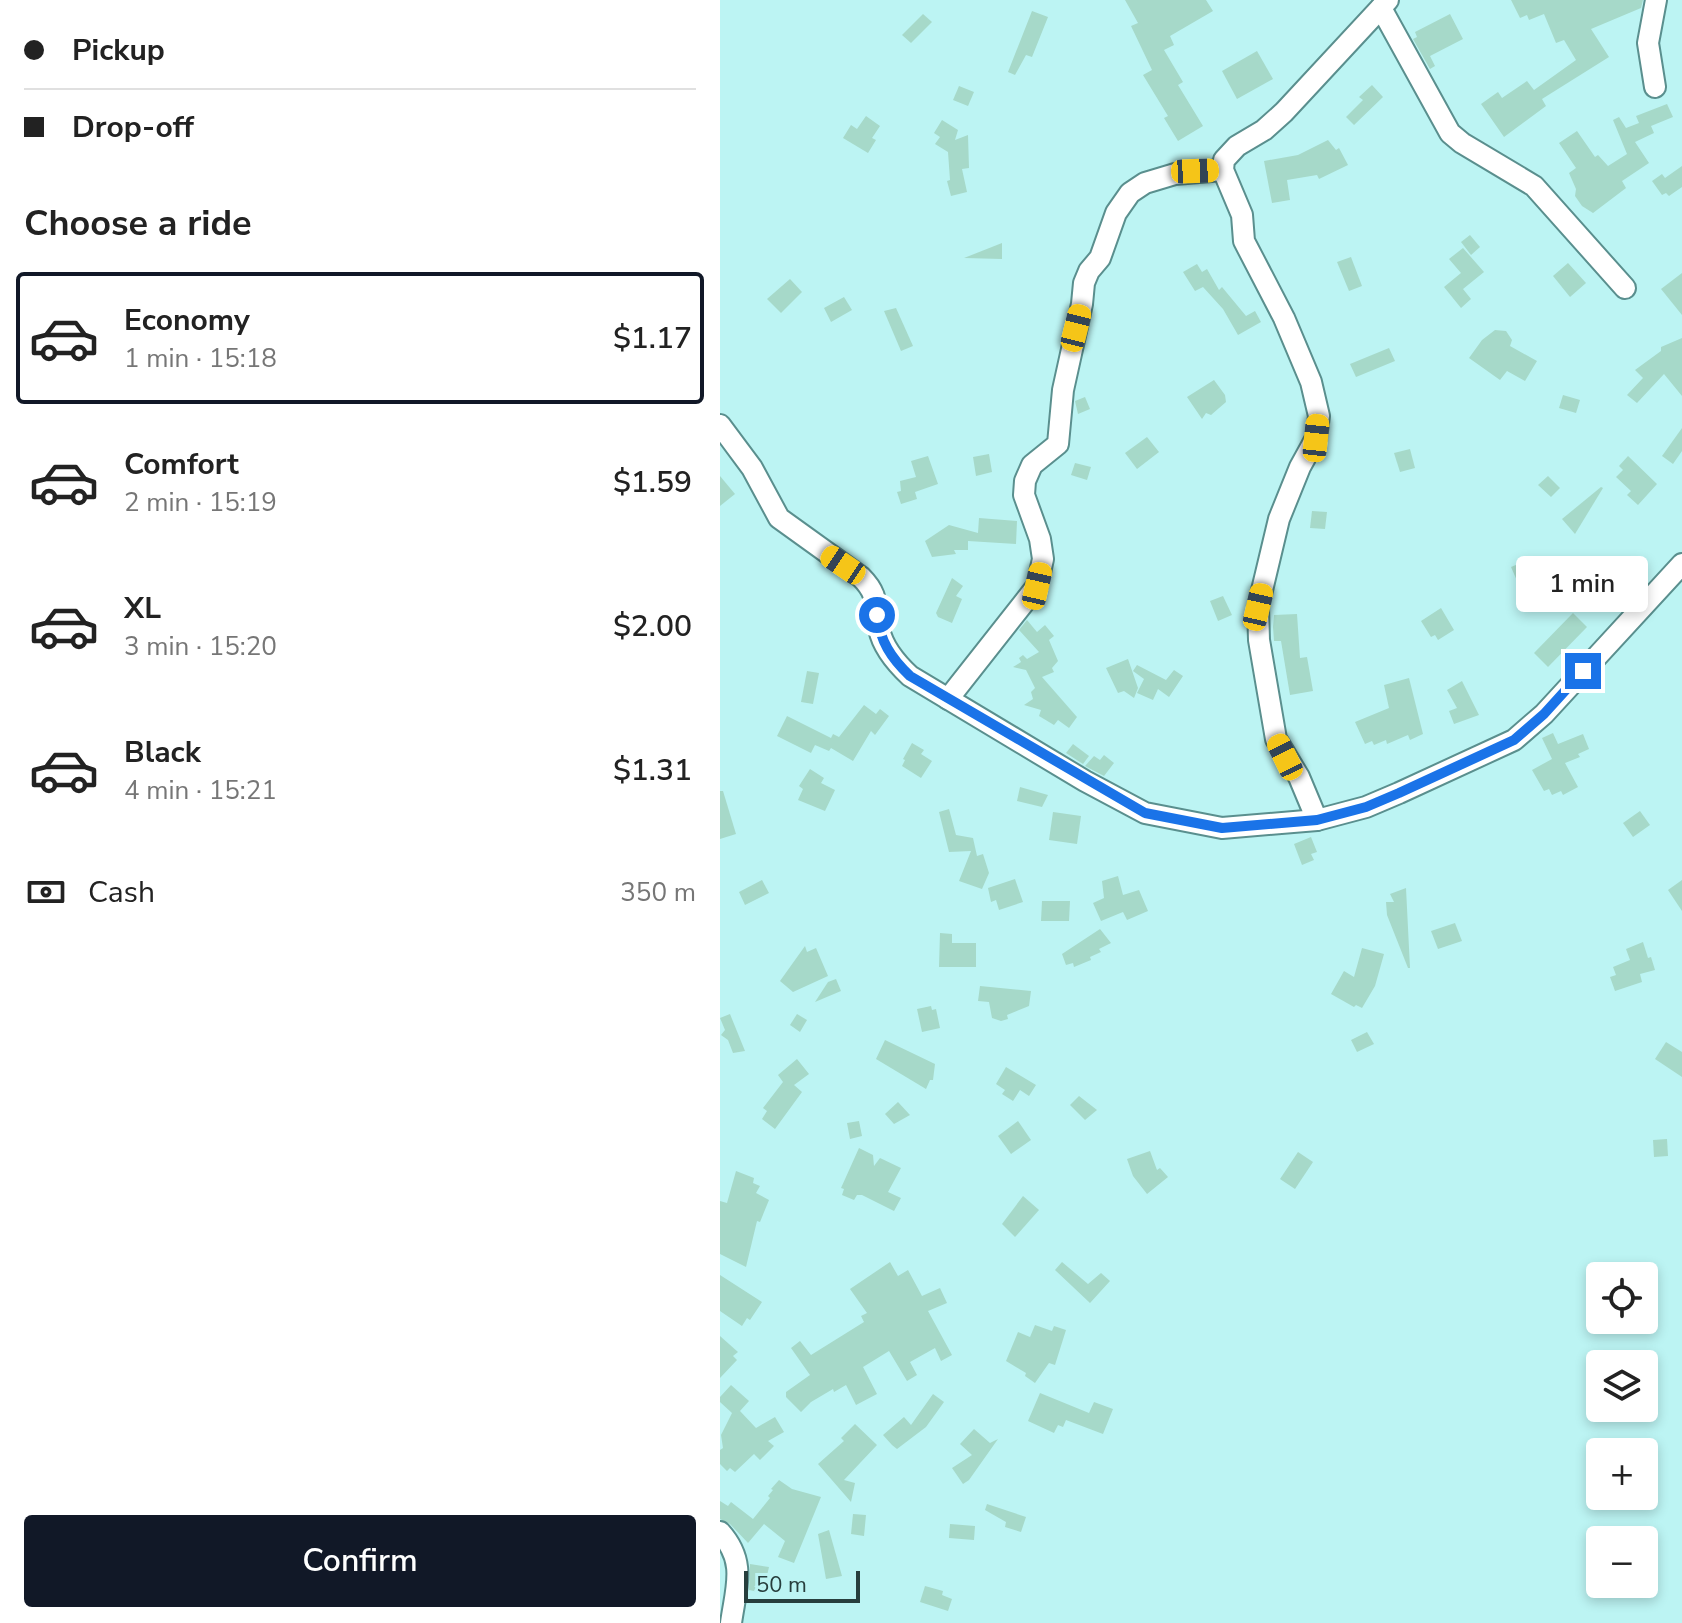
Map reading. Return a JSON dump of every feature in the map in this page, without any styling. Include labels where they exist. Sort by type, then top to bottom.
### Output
[{"type":"street","points":[[1655,87],[1648,43],[1656,0]]},
{"type":"street","points":[[1317,820],[1299,777],[1276,739],[1259,640],[1258,607],[1279,519],[1300,467],[1316,438],[1319,416],[1311,382],[1284,318],[1244,241],[1242,215],[1223,170],[1224,160],[1237,146],[1264,130],[1284,112],[1384,4],[1450,133],[1534,186],[1625,288]]},
{"type":"street","points":[[948,699],[1037,586],[1043,559],[1040,539],[1024,495],[1025,481],[1032,465],[1058,444],[1063,390],[1084,283],[1100,258],[1116,213],[1130,193],[1145,183],[1175,174],[1223,170]]},
{"type":"street","points":[[720,425],[752,468],[779,518],[871,587],[876,597],[879,632],[892,659],[910,676],[1145,813],[1222,828],[1317,820],[1377,802],[1514,740],[1544,714],[1682,564]]},
{"type":"street","points":[[720,1532],[736,1552],[738,1564],[731,1623]]},
{"type":"building","points":[[1125,0],[1206,0],[1213,11],[1170,36],[1174,45],[1164,50],[1183,82],[1178,85],[1203,126],[1178,141],[1164,118],[1168,116],[1143,75],[1152,70],[1131,26],[1138,23]]},
{"type":"building","points":[[1511,0],[1643,0],[1641,8],[1591,29],[1609,57],[1542,99],[1546,106],[1504,137],[1481,104],[1498,92],[1502,98],[1527,81],[1534,90],[1576,60],[1564,40],[1556,43],[1544,14],[1529,20],[1527,15],[1520,18]]},
{"type":"building","points":[[1032,11],[1048,17],[1032,57],[1026,55],[1015,75],[1008,72]]},
{"type":"building","points":[[923,14],[932,22],[911,43],[902,35]]},
{"type":"building","points":[[1450,14],[1463,39],[1430,56],[1435,66],[1430,69],[1413,39],[1417,37],[1415,32]]},
{"type":"building","points":[[1257,51],[1273,79],[1237,99],[1222,71]]},
{"type":"building","points":[[1372,85],[1383,97],[1354,125],[1346,117],[1363,100],[1359,97]]},
{"type":"building","points":[[959,86],[974,92],[968,106],[953,100]]},
{"type":"building","points":[[1667,104],[1673,117],[1651,126],[1654,133],[1635,142],[1649,163],[1622,181],[1626,188],[1593,213],[1582,206],[1575,196],[1576,189],[1569,173],[1576,168],[1559,143],[1577,131],[1595,157],[1598,155],[1608,166],[1627,154],[1613,120],[1619,117],[1626,128],[1639,123],[1636,116]]},
{"type":"building","points":[[866,116],[880,126],[872,138],[876,140],[868,153],[843,138],[851,125],[857,129]]},
{"type":"building","points":[[942,120],[958,130],[955,140],[968,135],[969,168],[962,169],[967,192],[951,196],[947,181],[950,180],[948,152],[935,144],[940,137],[934,133]]},
{"type":"building","points":[[1328,140],[1336,150],[1339,148],[1348,165],[1319,179],[1317,175],[1287,180],[1290,200],[1272,203],[1264,161],[1298,155]]},
{"type":"building","points":[[1682,166],[1682,187],[1669,196],[1666,193],[1662,195],[1652,181],[1662,174],[1665,178]]},
{"type":"building","points":[[1470,235],[1480,247],[1471,255],[1461,242]]},
{"type":"building","points":[[1002,243],[1002,259],[964,258]]},
{"type":"building","points":[[1463,248],[1484,272],[1463,289],[1471,299],[1461,308],[1444,287],[1461,273],[1449,259]]},
{"type":"building","points":[[1351,257],[1362,286],[1349,291],[1337,262]]},
{"type":"building","points":[[1568,263],[1586,283],[1570,297],[1553,276]]},
{"type":"building","points":[[1197,264],[1202,272],[1207,269],[1219,290],[1222,287],[1246,316],[1255,311],[1261,322],[1238,335],[1223,309],[1203,287],[1195,291],[1183,272]]},
{"type":"building","points":[[1682,273],[1682,315],[1661,289]]},
{"type":"building","points":[[790,279],[802,292],[781,313],[767,299]]},
{"type":"building","points":[[844,297],[852,310],[831,322],[824,308]]},
{"type":"building","points":[[896,308],[913,346],[901,351],[884,311]]},
{"type":"building","points":[[1495,330],[1506,331],[1512,340],[1510,346],[1537,361],[1525,381],[1507,371],[1500,380],[1469,358],[1482,340]]},
{"type":"building","points":[[1682,338],[1682,396],[1664,374],[1637,403],[1627,395],[1643,378],[1635,370],[1661,351],[1661,347]]},
{"type":"building","points":[[1389,348],[1395,361],[1356,377],[1350,364]]},
{"type":"building","points":[[1214,380],[1225,395],[1226,402],[1211,415],[1206,413],[1202,419],[1187,397]]},
{"type":"building","points":[[1563,395],[1580,400],[1576,413],[1559,408]]},
{"type":"building","points":[[1085,397],[1090,409],[1078,414],[1075,401]]},
{"type":"building","points":[[1682,428],[1682,451],[1673,464],[1662,456]]},
{"type":"building","points":[[1147,437],[1159,452],[1137,469],[1125,453]]},
{"type":"building","points":[[1410,449],[1415,468],[1400,472],[1394,453]]},
{"type":"building","points":[[989,454],[992,472],[976,476],[973,457]]},
{"type":"building","points":[[928,456],[938,484],[915,492],[917,499],[901,504],[897,492],[901,491],[900,481],[916,477],[911,461]]},
{"type":"building","points":[[1628,456],[1657,484],[1638,505],[1627,495],[1631,491],[1616,477],[1623,470],[1619,466]]},
{"type":"building","points":[[1075,463],[1091,467],[1087,480],[1071,475]]},
{"type":"building","points":[[720,476],[735,494],[720,506]]},
{"type":"building","points":[[1548,476],[1560,488],[1551,497],[1538,485]]},
{"type":"building","points":[[1603,488],[1575,534],[1562,519]]},
{"type":"building","points":[[1312,511],[1327,512],[1325,529],[1310,528]]},
{"type":"building","points":[[979,518],[1017,521],[1016,544],[968,541],[968,550],[954,550],[956,554],[932,557],[925,541],[949,525],[978,533]]},
{"type":"building","points":[[1528,560],[1535,576],[1518,583],[1511,567]]},
{"type":"building","points":[[1590,568],[1597,581],[1584,588],[1577,576]]},
{"type":"building","points":[[952,578],[963,586],[956,596],[962,599],[952,623],[936,613]]},
{"type":"building","points":[[1223,596],[1232,615],[1218,621],[1210,601]]},
{"type":"building","points":[[1441,608],[1454,630],[1438,640],[1435,635],[1431,637],[1421,621]]},
{"type":"building","points":[[1573,613],[1587,627],[1548,667],[1534,653]]},
{"type":"building","points":[[1297,614],[1300,658],[1307,657],[1313,691],[1290,695],[1281,641],[1274,641],[1274,615]]},
{"type":"building","points":[[1027,620],[1037,632],[1045,625],[1054,636],[1049,640],[1058,661],[1052,668],[1054,672],[1042,677],[1077,717],[1069,728],[1058,720],[1054,725],[1039,716],[1041,710],[1024,705],[1033,699],[1031,692],[1035,688],[1026,670],[1013,667],[1021,662],[1019,658],[1023,655],[1027,659],[1039,652],[1019,630]]},
{"type":"building","points":[[1128,659],[1138,688],[1134,698],[1124,691],[1118,693],[1106,668]]},
{"type":"building","points":[[1137,665],[1166,680],[1174,670],[1183,676],[1169,697],[1158,689],[1153,700],[1137,693],[1144,679],[1133,671]]},
{"type":"building","points":[[807,671],[819,673],[813,704],[801,702]]},
{"type":"building","points":[[1409,678],[1423,734],[1410,740],[1408,735],[1387,744],[1386,740],[1374,745],[1372,741],[1365,744],[1355,722],[1389,708],[1384,685]]},
{"type":"building","points":[[1462,681],[1479,715],[1454,724],[1449,711],[1457,708],[1447,690]]},
{"type":"building","points":[[864,705],[876,714],[880,709],[889,716],[875,735],[871,731],[853,761],[831,748],[829,751],[815,745],[811,753],[777,736],[787,716],[831,738],[833,734],[839,737]]},
{"type":"building","points":[[1553,733],[1558,744],[1583,734],[1589,749],[1565,763],[1578,787],[1563,795],[1561,791],[1552,795],[1549,789],[1544,791],[1532,770],[1552,759],[1542,738]]},
{"type":"building","points":[[912,743],[924,750],[921,754],[932,761],[921,778],[902,766]]},
{"type":"building","points":[[1073,744],[1089,756],[1083,764],[1066,753]]},
{"type":"building","points":[[1104,755],[1114,763],[1104,776],[1085,766],[1094,756],[1100,760]]},
{"type":"building","points":[[810,769],[824,778],[821,783],[835,790],[825,811],[798,800],[803,789],[799,786]]},
{"type":"building","points":[[1020,787],[1048,795],[1042,807],[1017,801]]},
{"type":"building","points":[[720,791],[723,791],[736,834],[720,839]]},
{"type":"building","points":[[949,809],[956,835],[973,838],[977,856],[983,854],[989,873],[982,889],[959,881],[971,851],[949,852],[939,812]]},
{"type":"building","points":[[1640,811],[1650,825],[1633,837],[1623,823]]},
{"type":"building","points":[[1053,812],[1081,816],[1077,844],[1049,840]]},
{"type":"building","points":[[1311,837],[1317,852],[1311,854],[1314,860],[1302,865],[1294,844]]},
{"type":"building","points":[[1118,876],[1123,895],[1139,890],[1148,911],[1127,920],[1123,912],[1101,921],[1093,903],[1104,898],[1102,881]]},
{"type":"building","points":[[1015,879],[1023,902],[999,910],[996,900],[991,902],[988,888]]},
{"type":"building","points":[[762,880],[769,893],[745,905],[739,892]]},
{"type":"building","points":[[1682,880],[1682,911],[1668,890]]},
{"type":"building","points":[[1406,888],[1410,968],[1387,915],[1386,902],[1394,902],[1390,894]]},
{"type":"building","points":[[1042,901],[1070,901],[1069,921],[1041,921]]},
{"type":"building","points":[[1455,923],[1462,941],[1438,949],[1431,931]]},
{"type":"building","points":[[1100,929],[1111,943],[1099,949],[1101,952],[1090,957],[1091,960],[1074,967],[1073,963],[1066,965],[1062,954]]},
{"type":"building","points":[[940,933],[952,934],[952,943],[976,943],[976,967],[939,967]]},
{"type":"building","points":[[1643,942],[1655,970],[1640,974],[1642,982],[1615,991],[1610,977],[1616,975],[1613,967],[1630,960],[1626,949]]},
{"type":"building","points":[[805,946],[807,952],[816,948],[828,976],[793,992],[780,981]]},
{"type":"building","points":[[1362,948],[1384,954],[1375,986],[1362,1008],[1331,994],[1344,971],[1354,977]]},
{"type":"building","points":[[836,979],[841,991],[815,1002],[828,982]]},
{"type":"building","points":[[980,986],[1031,991],[1029,1006],[1007,1015],[1008,1019],[1001,1021],[992,1018],[989,1002],[978,1001]]},
{"type":"building","points":[[931,1006],[932,1010],[936,1009],[940,1028],[922,1032],[917,1009]]},
{"type":"building","points":[[730,1014],[745,1051],[733,1053],[728,1040],[721,1035],[725,1030],[720,1018]]},
{"type":"building","points":[[797,1014],[807,1020],[800,1032],[790,1025]]},
{"type":"building","points":[[1367,1032],[1374,1044],[1357,1052],[1351,1040]]},
{"type":"building","points":[[885,1040],[935,1064],[933,1080],[926,1089],[876,1059]]},
{"type":"building","points":[[1666,1042],[1682,1052],[1682,1077],[1655,1059]]},
{"type":"building","points":[[797,1059],[809,1074],[794,1085],[802,1092],[775,1129],[762,1119],[767,1111],[763,1108],[783,1082],[778,1075]]},
{"type":"building","points":[[1006,1067],[1036,1085],[1029,1096],[1020,1090],[1013,1101],[1002,1094],[1005,1090],[996,1084]]},
{"type":"building","points":[[1079,1096],[1097,1110],[1085,1120],[1070,1105]]},
{"type":"building","points":[[898,1102],[910,1115],[894,1124],[885,1114]]},
{"type":"building","points":[[859,1121],[862,1136],[850,1139],[847,1123]]},
{"type":"building","points":[[1018,1121],[1031,1140],[1011,1154],[998,1136]]},
{"type":"building","points":[[1667,1139],[1668,1156],[1654,1157],[1653,1140]]},
{"type":"building","points":[[859,1148],[873,1155],[874,1166],[880,1158],[901,1168],[888,1192],[901,1198],[894,1211],[862,1195],[857,1195],[854,1200],[842,1195],[844,1189],[841,1188]]},
{"type":"building","points":[[1150,1151],[1157,1170],[1160,1168],[1168,1177],[1147,1194],[1133,1176],[1127,1159]]},
{"type":"building","points":[[1298,1152],[1313,1162],[1295,1189],[1280,1179]]},
{"type":"building","points":[[736,1171],[754,1178],[753,1183],[760,1186],[756,1193],[769,1200],[760,1222],[757,1221],[746,1267],[720,1254],[720,1201],[727,1203]]},
{"type":"building","points":[[1023,1196],[1039,1210],[1015,1237],[1002,1224]]},
{"type":"building","points":[[890,1262],[898,1276],[908,1270],[922,1296],[940,1288],[947,1303],[928,1311],[952,1355],[941,1361],[935,1348],[910,1362],[917,1375],[907,1381],[889,1351],[863,1367],[877,1394],[856,1405],[846,1385],[811,1402],[801,1412],[786,1397],[786,1392],[810,1375],[791,1348],[800,1341],[811,1355],[864,1322],[861,1316],[867,1313],[850,1289]]},
{"type":"building","points":[[1062,1262],[1088,1284],[1101,1273],[1110,1281],[1090,1303],[1055,1270]]},
{"type":"building","points":[[720,1275],[762,1302],[742,1326],[720,1311]]},
{"type":"building","points":[[1035,1325],[1052,1331],[1054,1326],[1066,1330],[1055,1365],[1049,1363],[1035,1383],[1025,1376],[1026,1373],[1006,1361],[1018,1332],[1030,1337]]},
{"type":"building","points":[[720,1336],[738,1352],[733,1356],[737,1360],[720,1378]]},
{"type":"building","points":[[731,1385],[749,1401],[740,1411],[756,1428],[775,1417],[784,1432],[768,1441],[774,1446],[760,1460],[754,1454],[735,1472],[730,1468],[727,1471],[720,1464],[720,1450],[723,1448],[721,1435],[732,1413],[720,1402],[720,1397]]},
{"type":"building","points":[[1040,1393],[1089,1413],[1094,1402],[1113,1409],[1103,1434],[1066,1420],[1063,1427],[1058,1425],[1054,1433],[1028,1421]]},
{"type":"building","points":[[933,1394],[944,1402],[926,1427],[897,1449],[883,1435],[904,1417],[911,1425]]},
{"type":"building","points":[[855,1424],[877,1445],[844,1480],[855,1483],[851,1502],[818,1464],[844,1441],[841,1438]]},
{"type":"building","points":[[974,1429],[990,1443],[998,1439],[963,1484],[952,1468],[972,1455],[960,1444]]},
{"type":"building","points":[[779,1480],[792,1489],[821,1497],[794,1563],[778,1557],[785,1541],[764,1524],[748,1543],[730,1524],[720,1519],[720,1501],[728,1506],[731,1502],[753,1519],[770,1498],[771,1489]]},
{"type":"building","points":[[987,1504],[1026,1517],[1021,1532],[1005,1527],[1006,1522],[985,1510]]},
{"type":"building","points":[[853,1514],[866,1515],[864,1536],[851,1534]]},
{"type":"building","points":[[950,1524],[975,1526],[974,1540],[949,1538]]},
{"type":"building","points":[[829,1530],[842,1576],[826,1579],[818,1534]]},
{"type":"building","points":[[750,1564],[769,1567],[763,1593],[749,1590]]},
{"type":"building","points":[[925,1586],[943,1591],[942,1595],[952,1599],[948,1611],[920,1602]]},
{"type":"route","points":[[877,615],[879,632],[892,659],[910,676],[1085,781],[1145,813],[1222,828],[1317,820],[1366,807],[1399,793],[1514,740],[1544,714],[1583,671]]}]
